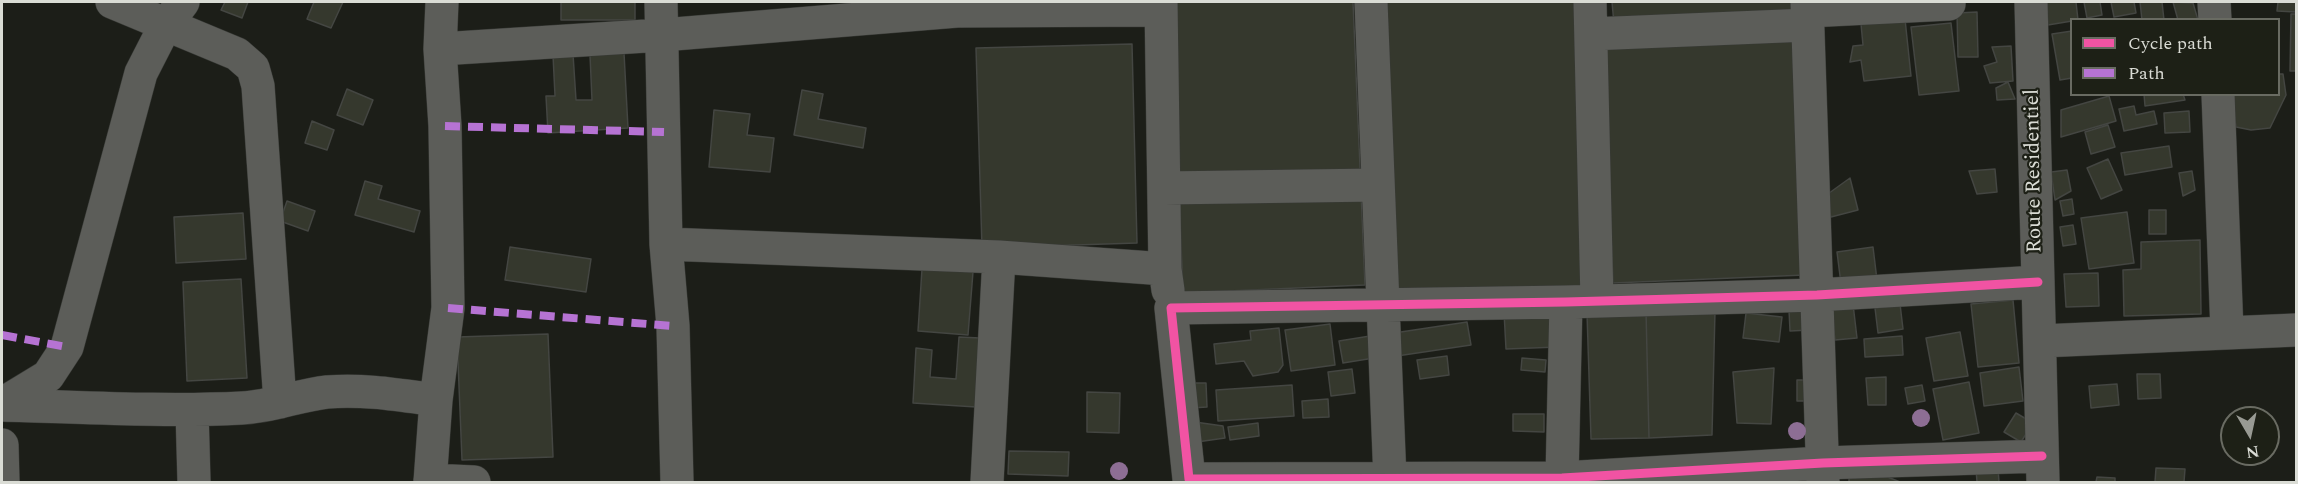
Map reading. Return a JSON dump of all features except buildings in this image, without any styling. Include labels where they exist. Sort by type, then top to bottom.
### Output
[{"type":"street","points":[[112,2],[174,14],[237,54],[253,68],[258,86],[280,402]]},
{"type":"street","points":[[442,2],[440,50],[446,126],[448,308],[436,400],[430,481],[474,483]]},
{"type":"street","points":[[662,2],[666,244],[673,326],[677,483]]},
{"type":"street","points":[[1371,2],[1376,185],[1390,480]]},
{"type":"street","points":[[1562,478],[1582,302],[1591,34],[1590,2]]},
{"type":"street","name":"Route Residentiel","points":[[2031,2],[2043,469]]},
{"type":"street","points":[[2214,2],[2215,18]]},
{"type":"street","points":[[1591,34],[1808,12],[1949,4]]},
{"type":"street","points":[[440,50],[662,35],[956,6],[1161,6],[1165,269],[1190,481],[1464,481],[2043,469]]},
{"type":"street","points":[[1808,12],[1823,473]]},
{"type":"street","points":[[2,404],[48,376],[67,347],[130,107],[141,73],[174,14]]},
{"type":"street","points":[[2218,96],[2228,332]]},
{"type":"street","points":[[1164,188],[1376,185]]},
{"type":"street","points":[[666,244],[999,257],[1165,269]]},
{"type":"street","points":[[987,483],[999,257]]},
{"type":"street","points":[[1171,308],[1582,302],[1817,295],[2038,282]]},
{"type":"street","points":[[2041,341],[2296,330]]},
{"type":"street","points":[[2,404],[192,410],[250,408],[348,391],[371,391],[436,400]]},
{"type":"street","points":[[192,410],[194,483]]},
{"type":"street","points":[[2,445],[3,483]]},
{"type":"marked path","points":[[445,126],[664,132]]},
{"type":"marked path","points":[[448,308],[673,326]]},
{"type":"marked path","points":[[2,335],[67,347]]},
{"type":"cycle path","points":[[1189,479],[1171,308],[1566,302],[1817,295],[2038,282]]},
{"type":"cycle path","points":[[1190,482],[1189,479],[1562,478],[1823,463],[2042,456]]}]
